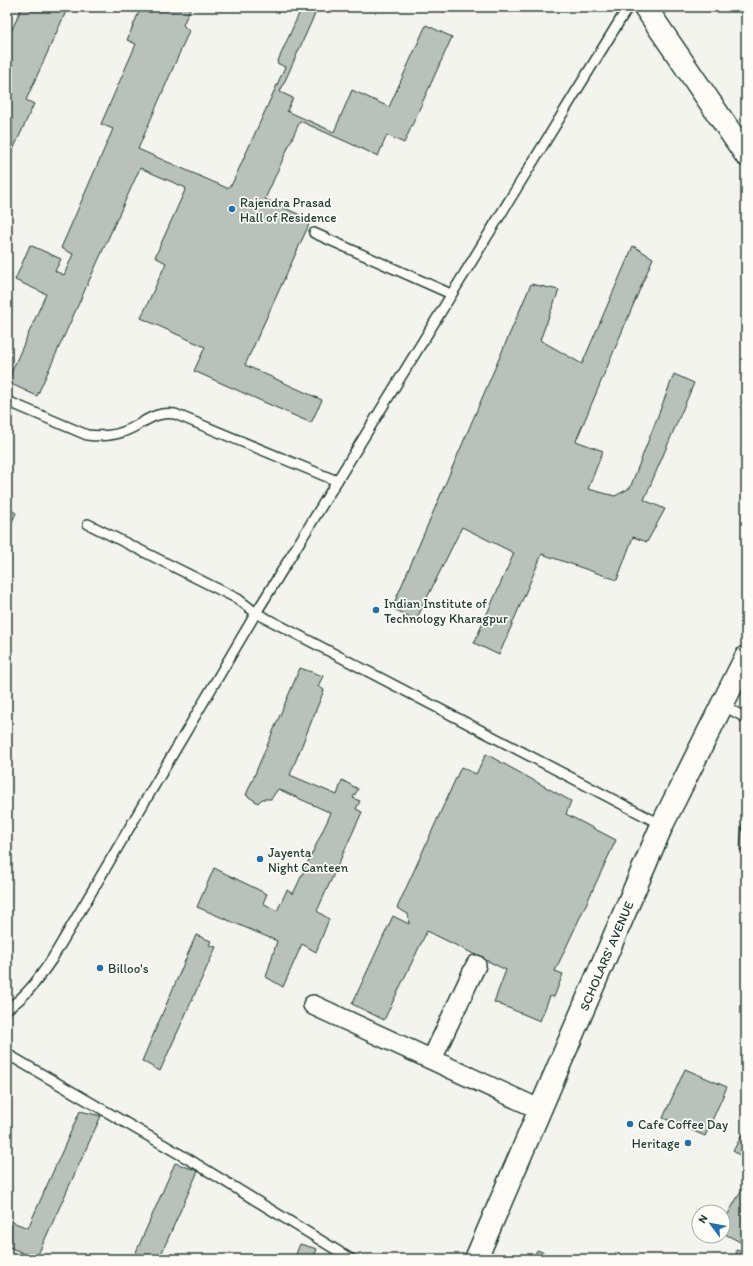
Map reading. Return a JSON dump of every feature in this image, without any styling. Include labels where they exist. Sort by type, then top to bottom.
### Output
[{"type":"street","points":[[645,7],[746,155]]},
{"type":"street","name":"SCHOLARS' AVENUE","points":[[476,1259],[662,825],[746,657]]},
{"type":"street","points":[[432,1059],[476,965]]},
{"type":"street","points":[[313,1005],[540,1110]]},
{"type":"lane","points":[[7,1009],[18,1002],[37,982],[52,959],[256,613],[628,7]]},
{"type":"lane","points":[[314,233],[452,294]]},
{"type":"lane","points":[[7,401],[87,435],[100,437],[129,430],[155,415],[165,412],[175,414],[337,481]]},
{"type":"lane","points":[[88,524],[238,599],[256,613],[662,825]]},
{"type":"lane","points":[[722,705],[746,718]]},
{"type":"lane","points":[[7,1054],[195,1163],[351,1259]]},
{"type":"building","points":[[22,7],[68,7],[26,100],[34,104],[7,163],[7,41]]},
{"type":"building","name":"Rajendra Prasad Hall of Residence","points":[[141,7],[191,7],[183,25],[189,31],[138,149],[227,188],[232,184],[285,67],[277,63],[302,7],[318,7],[280,92],[293,98],[287,111],[334,132],[352,90],[389,107],[426,25],[452,37],[404,143],[387,135],[378,156],[300,121],[265,199],[311,220],[245,365],[322,400],[311,423],[194,371],[205,347],[141,318],[166,263],[155,257],[186,188],[140,168],[37,396],[7,382],[46,294],[15,280],[30,245],[61,259],[55,271],[64,275],[73,254],[61,248],[113,129],[101,124],[136,44],[127,40]]},
{"type":"building","points":[[633,246],[653,258],[576,441],[603,451],[588,489],[615,496],[630,488],[674,374],[694,383],[644,500],[665,509],[647,542],[633,537],[617,580],[542,554],[499,655],[474,643],[514,553],[462,527],[416,620],[392,608],[531,284],[559,290],[540,340],[582,364]]},
{"type":"building","points":[[7,508],[16,513],[7,533]]},
{"type":"building","points":[[300,668],[323,676],[318,686],[324,690],[290,775],[337,795],[342,780],[358,789],[353,798],[360,801],[356,809],[362,812],[317,911],[329,919],[316,952],[302,944],[283,987],[266,977],[277,941],[197,907],[214,868],[267,894],[263,903],[277,911],[287,890],[293,894],[331,813],[278,789],[271,799],[262,799],[258,803],[246,795]]},
{"type":"building","points":[[486,754],[571,801],[566,814],[616,840],[555,971],[563,974],[554,997],[550,996],[540,1021],[494,1002],[506,970],[427,931],[384,1020],[352,1004],[393,916],[409,924],[408,914],[397,908],[461,767],[476,774]]},
{"type":"building","points":[[742,823],[746,825],[746,853],[740,850]]},
{"type":"building","points":[[196,935],[211,941],[209,945],[216,947],[160,1071],[142,1061]]},
{"type":"building","points":[[685,1069],[727,1087],[705,1136],[663,1118]]},
{"type":"building","points":[[80,1111],[101,1116],[36,1259],[7,1246],[7,1220],[28,1228]]},
{"type":"building","points":[[746,1128],[746,1159],[733,1151]]},
{"type":"building","points":[[175,1163],[198,1171],[159,1259],[133,1259]]},
{"type":"building","points":[[746,1182],[746,1245],[731,1237],[731,1209]]},
{"type":"building","points":[[300,1244],[317,1249],[313,1259],[294,1259]]},
{"type":"building","points":[[537,1250],[560,1259],[533,1259]]},
{"type":"building","points":[[736,1250],[746,1253],[746,1259],[737,1258]]},
{"type":"place","name":"Rajendra Prasad Hall of Residence","points":[[232,209]]},
{"type":"place","name":"Indian Institute of Technology Kharagpur","points":[[376,610]]},
{"type":"place","name":"Jayenta Night Canteen","points":[[260,859]]},
{"type":"place","name":"Billoo's","points":[[100,968]]},
{"type":"place","name":"Cafe Coffee Day","points":[[630,1124]]},
{"type":"place","name":"Heritage","points":[[688,1143]]}]
